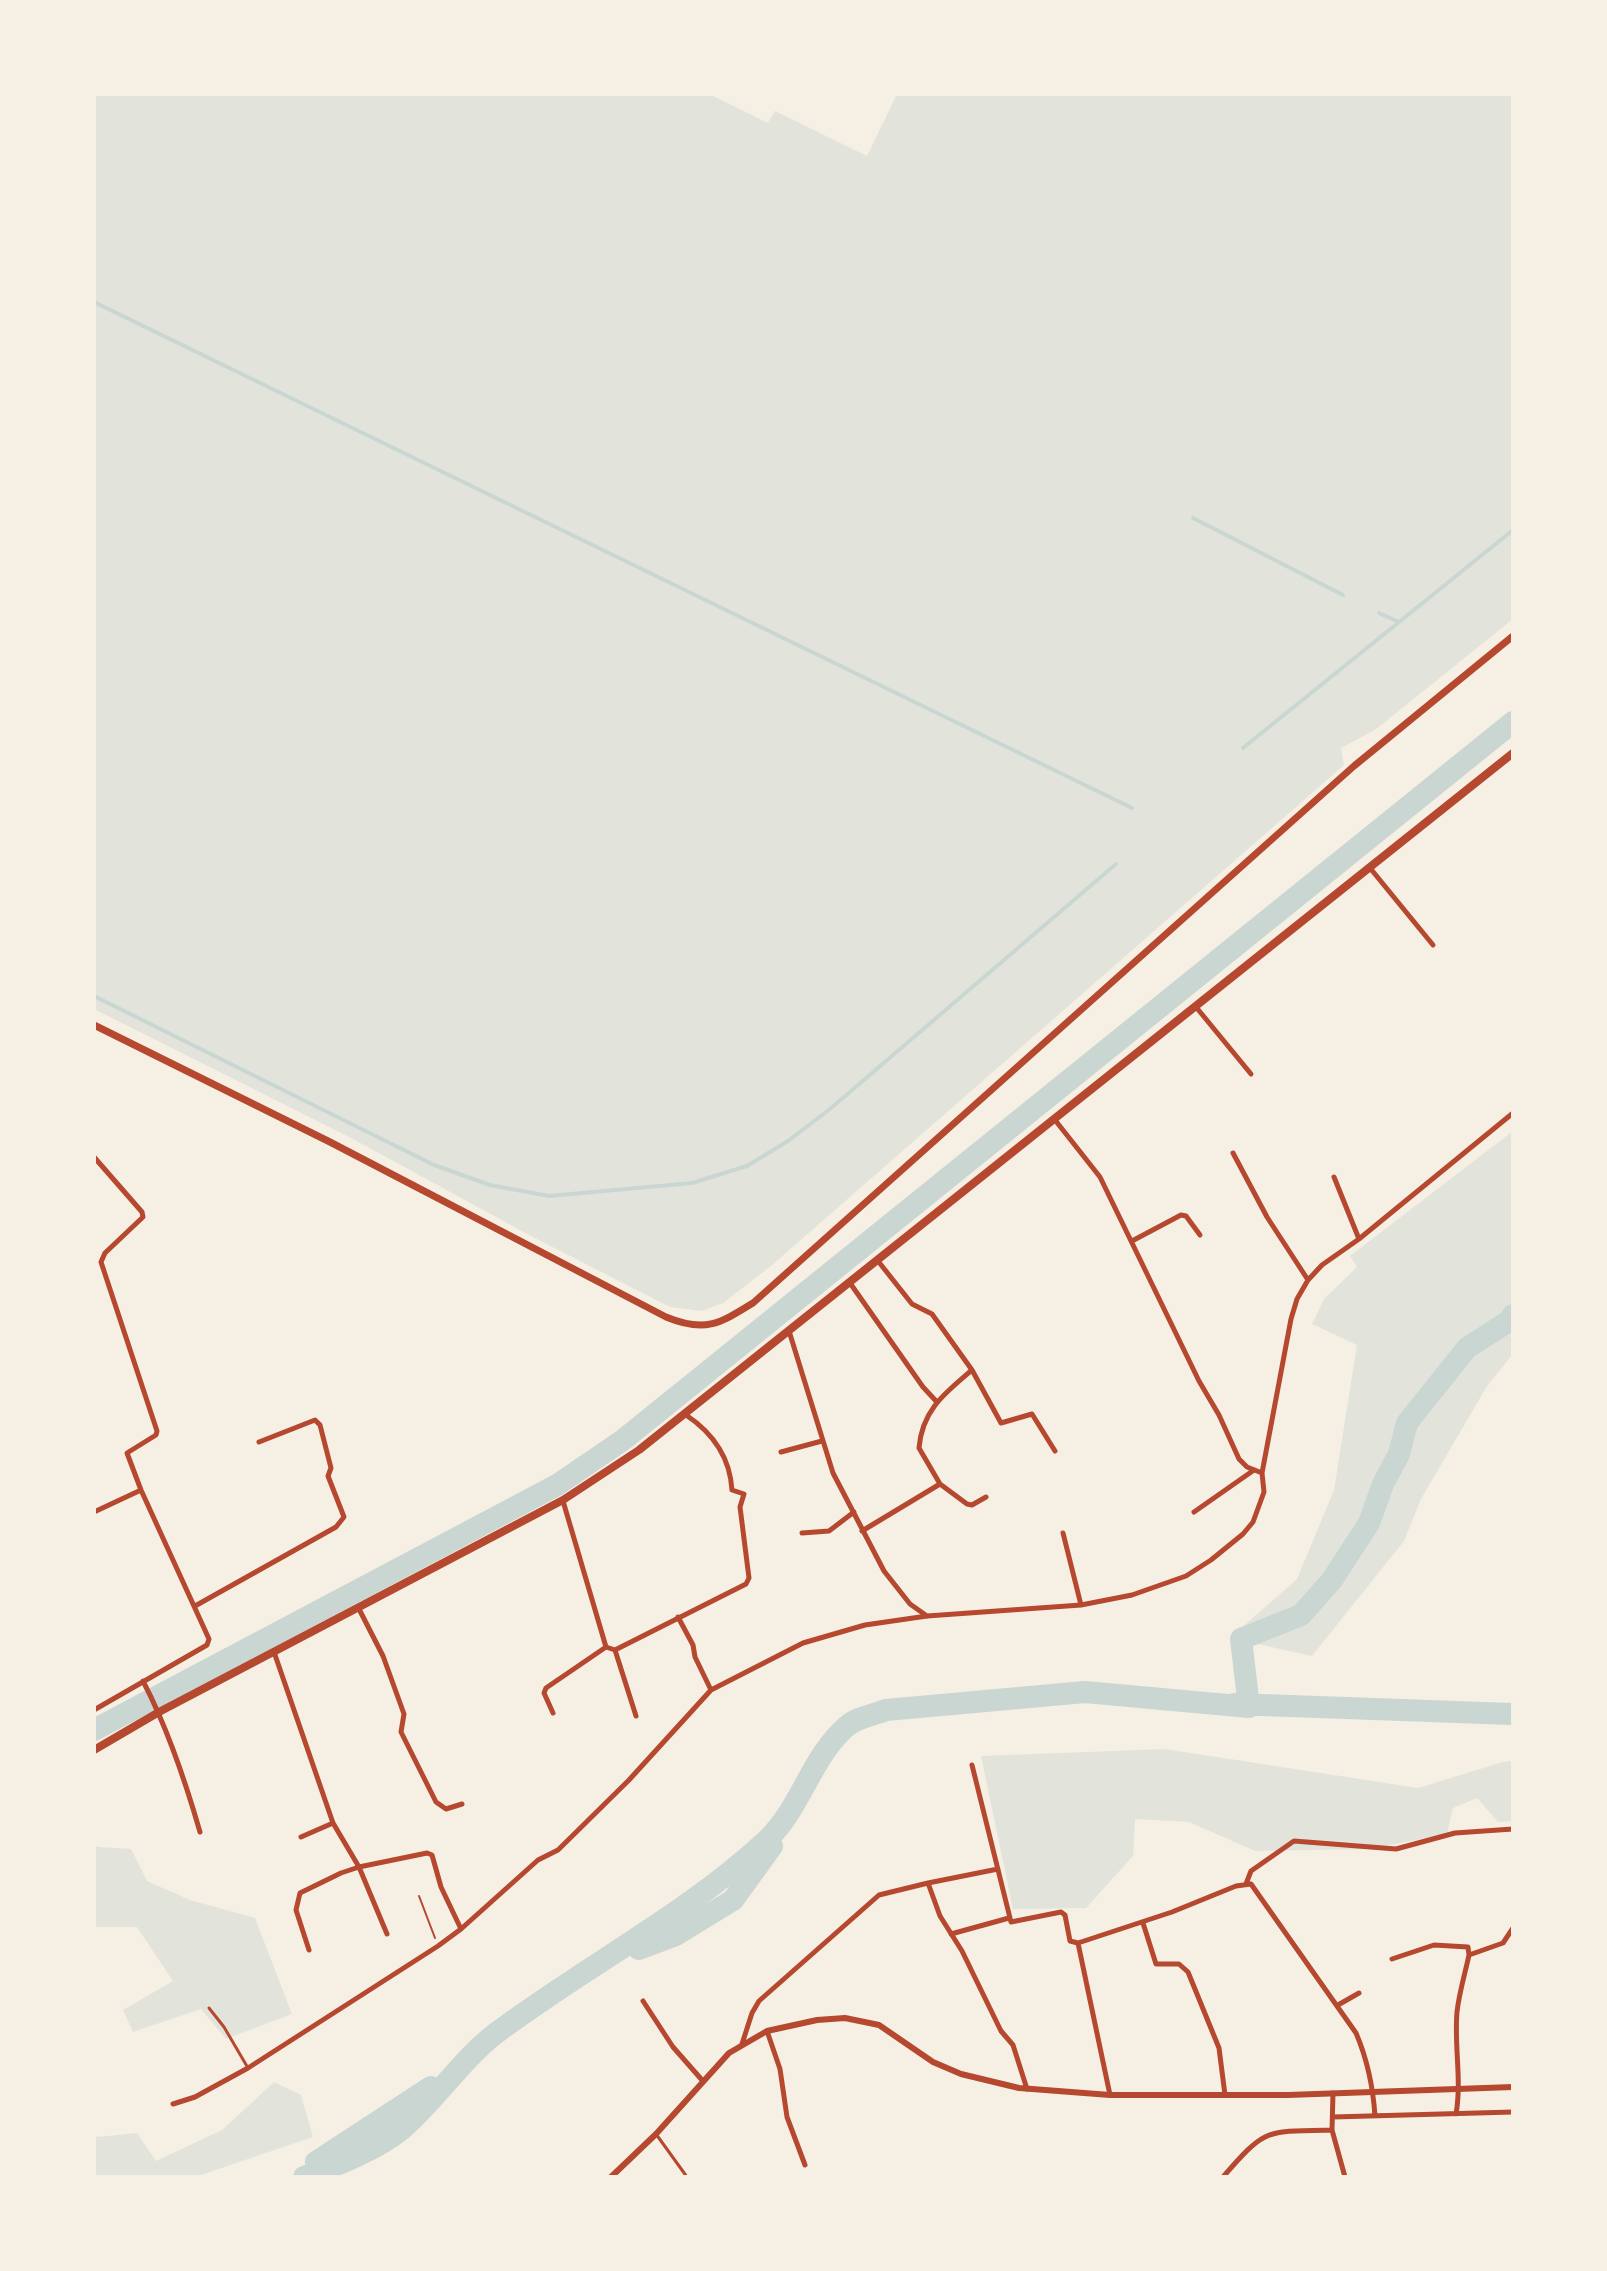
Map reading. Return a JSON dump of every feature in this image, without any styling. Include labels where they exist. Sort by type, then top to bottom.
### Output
[{"type":"main road","points":[[94,1025],[330,1142],[666,1317],[686,1325],[705,1326],[724,1321],[753,1303],[1354,766],[1513,636]]},
{"type":"main road","points":[[94,1750],[157,1709],[563,1500],[618,1465],[686,1415],[1053,1118],[1513,753]]},
{"type":"street","points":[[1370,867],[1433,945]]},
{"type":"street","points":[[1195,1006],[1251,1074]]},
{"type":"street","points":[[173,2104],[195,2097],[248,2068],[461,1929],[538,1860],[558,1850],[629,1780],[711,1690],[803,1643],[865,1625],[927,1616],[1081,1605],[1132,1595],[1173,1581],[1211,1560],[1253,1522],[1264,1492],[1262,1473],[1291,1319],[1297,1299],[1308,1280],[1322,1265],[1359,1239],[1513,1113]]},
{"type":"street","points":[[1053,1118],[1100,1177],[1239,1459],[1262,1473]]},
{"type":"street","points":[[1233,1153],[1267,1217],[1308,1280]]},
{"type":"street","points":[[94,1157],[143,1217],[105,1253],[101,1262],[157,1431],[156,1435],[127,1453],[209,1639],[207,1645],[94,1710]]},
{"type":"street","points":[[1334,1177],[1359,1239]]},
{"type":"street","points":[[1132,1241],[1181,1215],[1186,1216],[1200,1235]]},
{"type":"street","points":[[877,1260],[912,1304],[932,1314],[972,1370],[1001,1423],[1032,1414],[1055,1451]]},
{"type":"street","points":[[850,1283],[936,1401]]},
{"type":"street","points":[[789,1331],[833,1473],[895,1587],[910,1604],[927,1616]]},
{"type":"street","points":[[972,1370],[936,1401],[922,1426],[919,1448],[940,1484],[967,1504],[972,1505],[986,1497]]},
{"type":"street","points":[[606,1647],[615,1650],[746,1584],[749,1578],[740,1507],[744,1494],[733,1492],[727,1462],[709,1434],[686,1415]]},
{"type":"street","points":[[195,1606],[336,1527],[344,1517],[328,1476],[331,1468],[320,1425],[315,1420],[259,1442]]},
{"type":"street","points":[[781,1452],[822,1441]]},
{"type":"street","points":[[1194,1512],[1254,1470]]},
{"type":"street","points":[[862,1531],[940,1484]]},
{"type":"street","points":[[94,1512],[141,1490]]},
{"type":"street","points":[[563,1500],[606,1647]]},
{"type":"street","points":[[802,1533],[829,1531],[854,1512]]},
{"type":"street","points":[[1063,1533],[1081,1605]]},
{"type":"street","points":[[358,1607],[383,1656],[404,1714],[401,1732],[436,1802],[446,1809],[462,1804]]},
{"type":"street","points":[[678,1617],[711,1690]]},
{"type":"street","points":[[553,1713],[544,1693],[546,1688],[606,1647]]},
{"type":"street","points":[[615,1650],[636,1716]]},
{"type":"street","points":[[273,1651],[333,1823],[359,1867],[387,1934]]},
{"type":"street","points":[[143,1681],[187,1785],[200,1832]]},
{"type":"street","points":[[972,1765],[1011,1922],[1061,1912],[1065,1915],[1070,1941],[1078,1943],[1143,1923],[1246,1884],[1254,1887],[1356,2033],[1367,2060],[1375,2113]]},
{"type":"street","points":[[301,1837],[333,1823]]},
{"type":"street","points":[[1246,1884],[1251,1871],[1294,1841],[1396,1849],[1455,1833],[1513,1829]]},
{"type":"street","points":[[309,1950],[296,1910],[300,1893],[359,1867],[427,1853],[432,1855],[441,1887],[461,1929]]},
{"type":"street","points":[[742,2044],[759,2001],[879,1895],[998,1869]]},
{"type":"street","points":[[928,1883],[940,1916],[1001,2031],[1013,2045],[1027,2089]]},
{"type":"street","points":[[951,1934],[1009,1918]]},
{"type":"street","points":[[1143,1923],[1156,1964],[1179,1964],[1188,1972],[1219,2048],[1225,2095]]},
{"type":"street","points":[[1469,1955],[1503,1943],[1513,1928]]},
{"type":"street","points":[[1078,1943],[1110,2095]]},
{"type":"street","points":[[1392,1959],[1434,1945],[1468,1947],[1457,2011],[1459,2093],[1456,2111]]},
{"type":"street","points":[[1338,2005],[1359,1993]]},
{"type":"street","points":[[643,2001],[673,2047],[702,2080]]},
{"type":"street","points":[[611,2177],[656,2134],[702,2080],[742,2044],[767,2031],[817,2020],[845,2018],[879,2025],[933,2062],[961,2074],[1027,2089],[1110,2095],[1225,2095],[1459,2093],[1513,2087]]},
{"type":"street","points":[[767,2031],[780,2069],[787,2117],[805,2165]]},
{"type":"street","points":[[1333,2093],[1332,2130],[1345,2177]]},
{"type":"street","points":[[1333,2115],[1513,2112]]},
{"type":"street","points":[[1223,2177],[1247,2148],[1272,2132],[1332,2130]]},
{"type":"lane","points":[[209,2008],[248,2068]]},
{"type":"lane","points":[[656,2134],[687,2177]]},
{"type":"path","points":[[419,1896],[438,1946]]},
{"type":"shaded area","points":[[94,94],[709,94],[768,123],[775,111],[867,156],[897,94],[1513,94],[1513,619],[1375,730],[1341,748],[1344,765],[771,1266],[723,1303],[702,1311],[670,1307],[353,1139],[94,1009]]},
{"type":"shaded area","points":[[1513,1131],[1513,1354],[1487,1386],[1421,1499],[1404,1541],[1312,1656],[1230,1638],[1297,1579],[1334,1490],[1357,1345],[1312,1324],[1324,1299],[1357,1267],[1350,1256]]},
{"type":"shaded area","points":[[1165,1749],[1418,1788],[1513,1761],[1513,1821],[1498,1822],[1477,1798],[1453,1808],[1447,1834],[1370,1849],[1255,1851],[1189,1822],[1135,1819],[1133,1856],[1086,1908],[1013,1909],[981,1756]]},
{"type":"shaded area","points":[[94,1845],[131,1849],[147,1881],[190,1900],[255,1918],[292,2014],[226,2039],[201,2009],[133,2032],[123,2010],[173,1981],[137,1927],[94,1927]]},
{"type":"shaded area","points":[[274,2082],[301,2095],[313,2137],[195,2177],[94,2177],[94,2135],[137,2133],[156,2161],[222,2130]]},
{"type":"waterway","points":[[94,302],[1132,808]]},
{"type":"waterway","points":[[1193,518],[1343,595]]},
{"type":"waterway","points":[[1243,748],[1513,530]]},
{"type":"waterway","points":[[1379,613],[1399,622]]},
{"type":"waterway","points":[[94,1730],[557,1485],[623,1440],[1513,722]]},
{"type":"waterway","points":[[94,996],[434,1165],[490,1185],[549,1196],[692,1183],[747,1166],[788,1141],[830,1109],[1116,864]]},
{"type":"waterway","points":[[304,2177],[355,2157],[402,2129],[471,2055],[495,2034],[668,1917],[735,1867],[779,1827],[824,1752],[856,1720],[886,1710],[1085,1692],[1249,1707],[1241,1639],[1301,1615],[1332,1580],[1369,1523],[1383,1484],[1399,1454],[1407,1423],[1467,1348],[1509,1321],[1513,1315]]},
{"type":"waterway","points":[[1234,1704],[1513,1714]]},
{"type":"waterway","points":[[639,1949],[676,1935],[733,1900],[772,1846]]},
{"type":"waterway","points":[[316,2162],[431,2087]]}]
